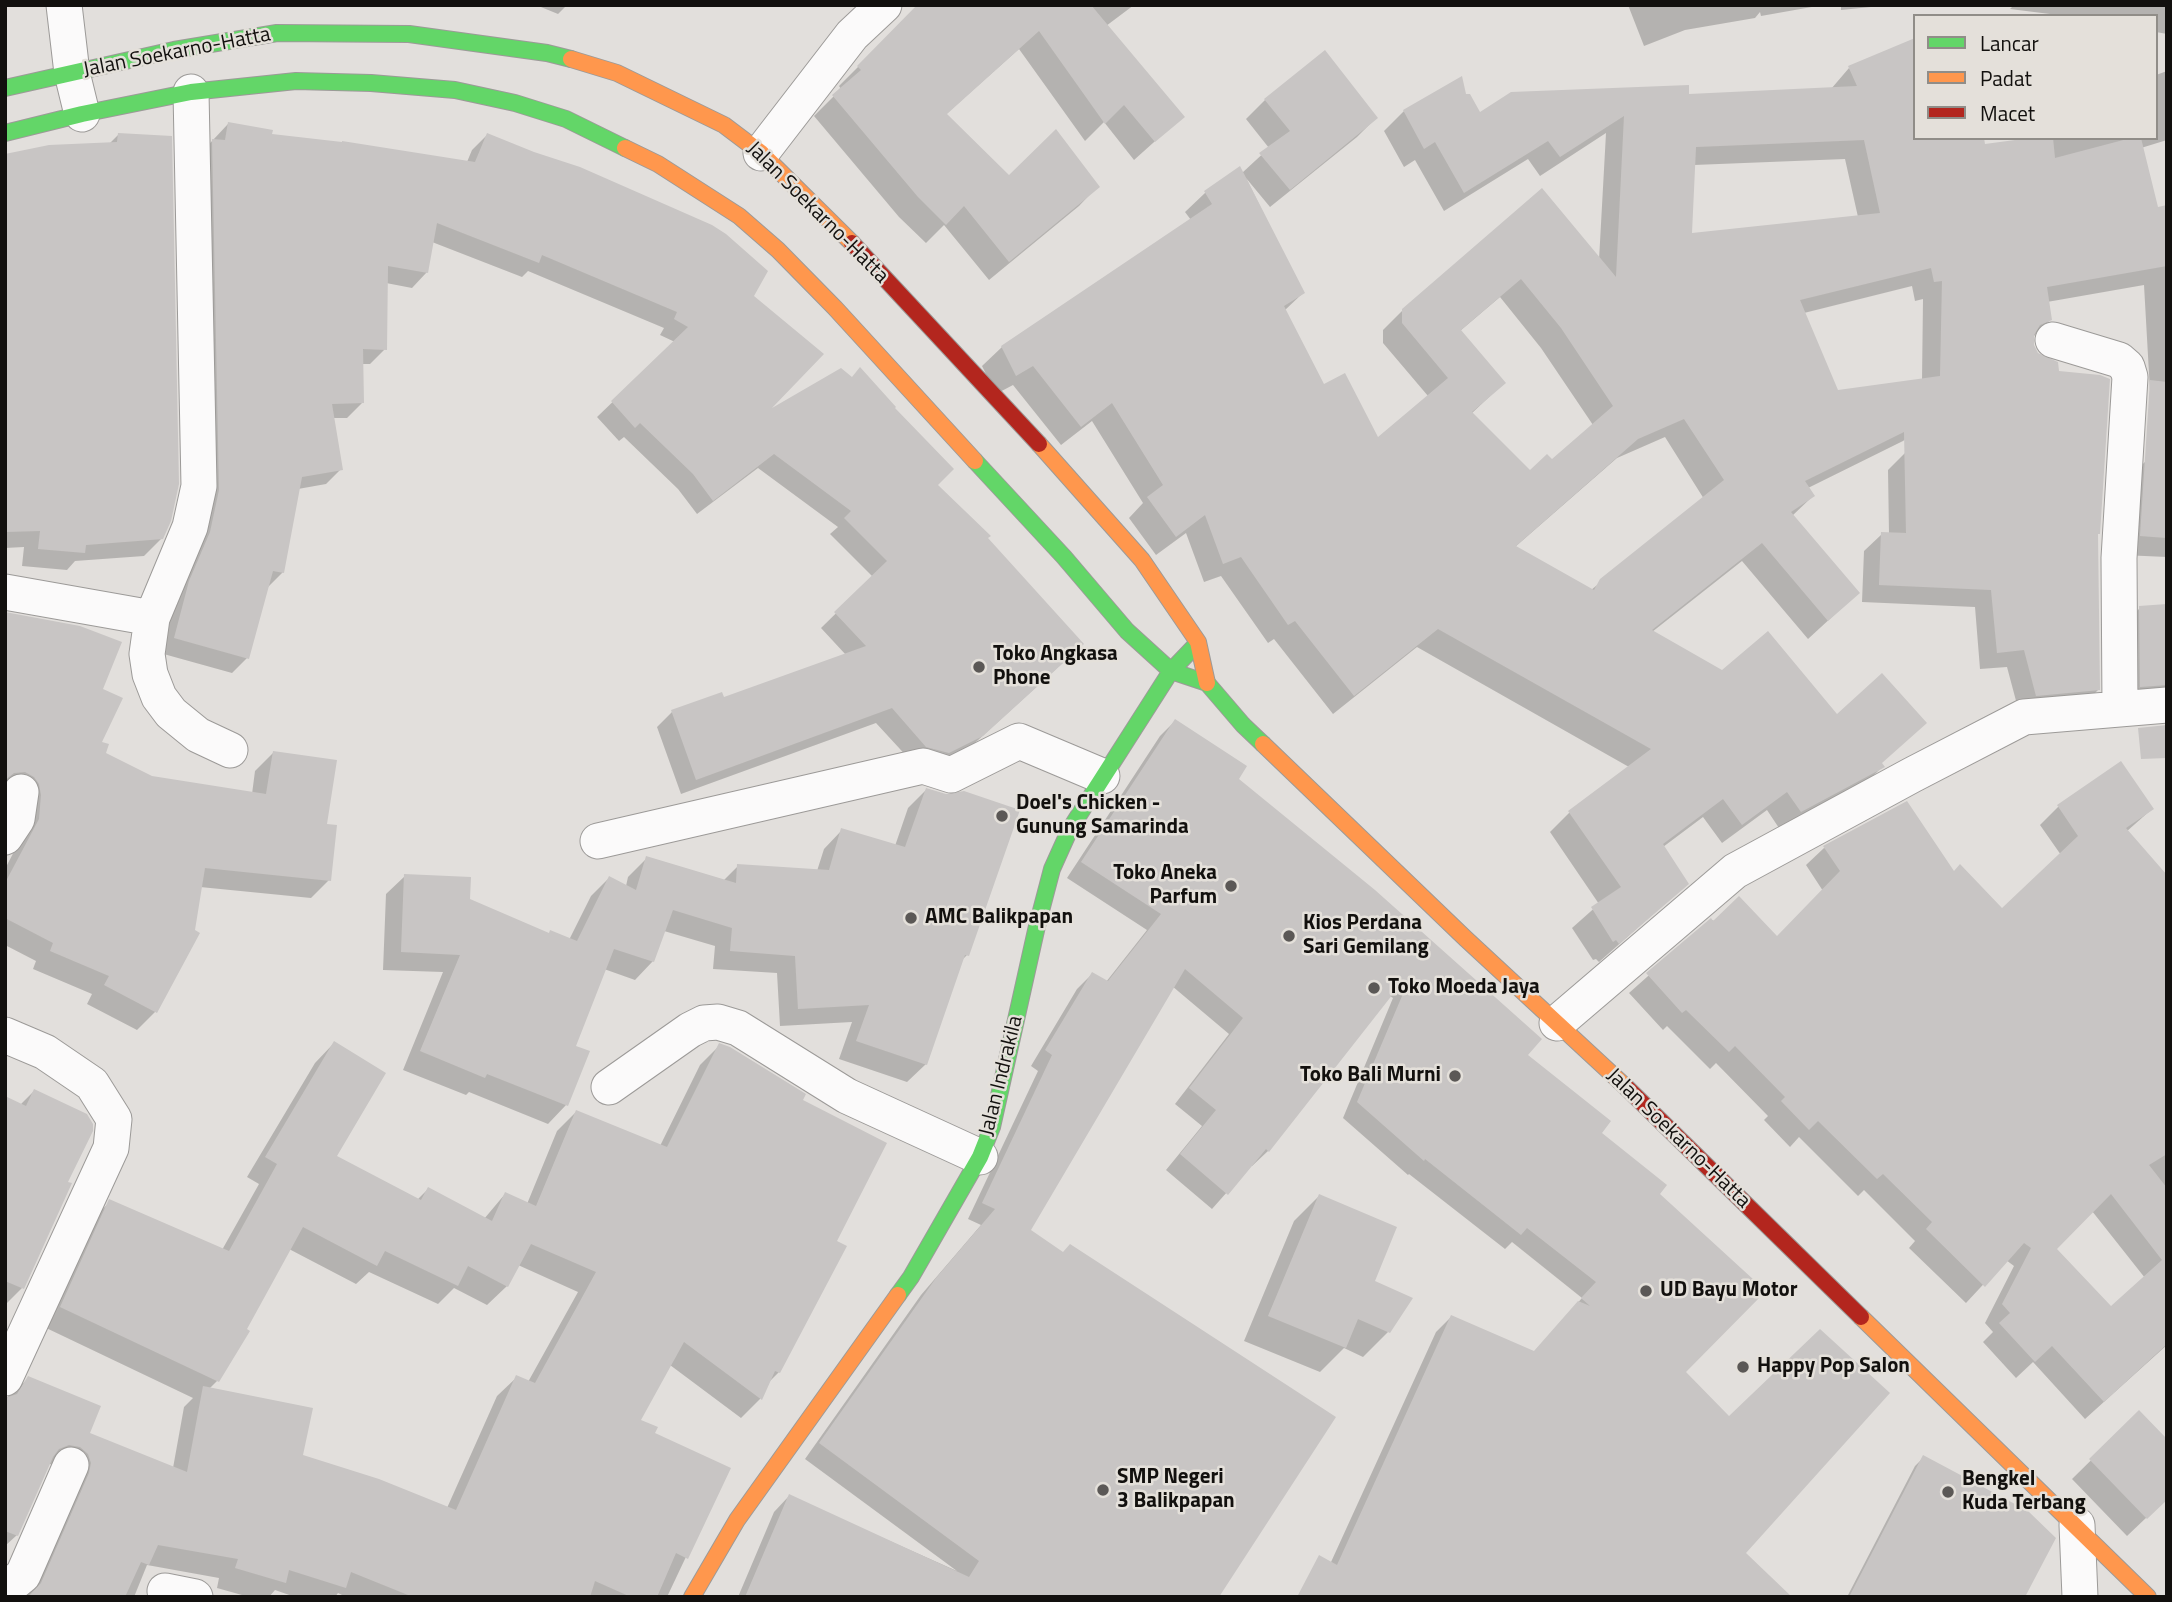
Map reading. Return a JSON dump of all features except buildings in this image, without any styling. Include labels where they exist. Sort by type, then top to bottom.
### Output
[{"type":"main road","name":"Jalan Soekarno-Hatta","points":[[5,88],[174,50],[277,33],[409,34],[547,53],[617,73],[724,125],[761,153],[848,239],[1142,560],[1198,642],[1206,683]]},
{"type":"main road","name":"Jalan Soekarno-Hatta","points":[[5,132],[191,92],[296,81],[371,83],[455,90],[515,103],[566,119],[658,164],[739,216],[778,250],[835,308],[1055,547],[1127,631],[1171,671],[1206,683],[1243,725],[1388,865],[1628,1089],[2148,1597]]},
{"type":"main road","name":"Jalan Indrakila","points":[[692,1597],[737,1520],[911,1278],[980,1157],[992,1127],[1002,1089],[1052,869],[1070,830],[1102,776],[1171,671],[1198,642]]},
{"type":"street","points":[[64,5],[72,73],[82,114]]},
{"type":"street","points":[[761,153],[852,35],[884,5]]},
{"type":"street","points":[[191,92],[199,486],[190,527],[152,618],[148,653],[150,674],[159,697],[171,713],[198,735],[230,750]]},
{"type":"street","points":[[2053,340],[2119,360],[2127,367],[2130,377],[2119,558],[2120,709]]},
{"type":"street","points":[[5,592],[152,618]]},
{"type":"street","points":[[1556,1023],[1735,872],[1912,775],[2024,717],[2167,705]]},
{"type":"street","points":[[598,841],[923,766],[951,775],[1019,741],[1102,776]]},
{"type":"street","points":[[5,837],[17,819],[21,792]]},
{"type":"street","points":[[609,1087],[690,1030],[704,1023],[718,1022],[738,1028],[847,1096],[980,1157]]},
{"type":"street","points":[[5,1035],[45,1052],[92,1084],[114,1119],[111,1148],[5,1378]]},
{"type":"street","points":[[5,1590],[23,1575],[71,1465]]},
{"type":"street","points":[[2077,1525],[2080,1597]]},
{"type":"traffic: fast","points":[[5,88],[174,50],[277,33],[409,34],[547,53],[571,59]]},
{"type":"traffic: fast","points":[[5,133],[191,92],[296,81],[371,83],[455,90],[515,103],[566,119],[625,148]]},
{"type":"traffic: fast","points":[[975,461],[1064,557],[1127,631],[1171,671],[1207,683],[1263,744]]},
{"type":"traffic: fast","points":[[898,1295],[980,1157],[992,1127],[1037,926],[1052,869],[1070,829],[1171,671],[1193,648]]},
{"type":"traffic: slow","points":[[571,59],[617,73],[724,125],[761,153],[852,243]]},
{"type":"traffic: slow","points":[[625,148],[658,164],[739,216],[778,250],[975,461]]},
{"type":"traffic: slow","points":[[1039,444],[1142,560],[1198,642],[1207,683]]},
{"type":"traffic: slow","points":[[1263,744],[1466,939],[1627,1088]]},
{"type":"traffic: slow","points":[[692,1597],[737,1520],[898,1295]]},
{"type":"traffic: slow","points":[[1861,1317],[2148,1597]]},
{"type":"traffic: jam","points":[[852,243],[1039,444]]},
{"type":"traffic: jam","points":[[1627,1088],[1861,1317]]},
{"type":"place","name":"Toko Angkasa Phone","points":[[979,667]]},
{"type":"place","name":"Doel's Chicken - Gunung Samarinda","points":[[1002,816]]},
{"type":"place","name":"Toko Aneka Parfum","points":[[1231,886]]},
{"type":"place","name":"AMC Balikpapan","points":[[911,918]]},
{"type":"place","name":"Kios Perdana Sari Gemilang","points":[[1289,936]]},
{"type":"place","name":"Toko Moeda Jaya","points":[[1374,988]]},
{"type":"place","name":"Toko Bali Murni","points":[[1455,1076]]},
{"type":"place","name":"UD Bayu Motor","points":[[1646,1291]]},
{"type":"place","name":"Happy Pop Salon","points":[[1743,1367]]},
{"type":"place","name":"SMP Negeri 3 Balikpapan","points":[[1103,1490]]},
{"type":"place","name":"Bengkel Kuda Terbang","points":[[1948,1492]]}]
